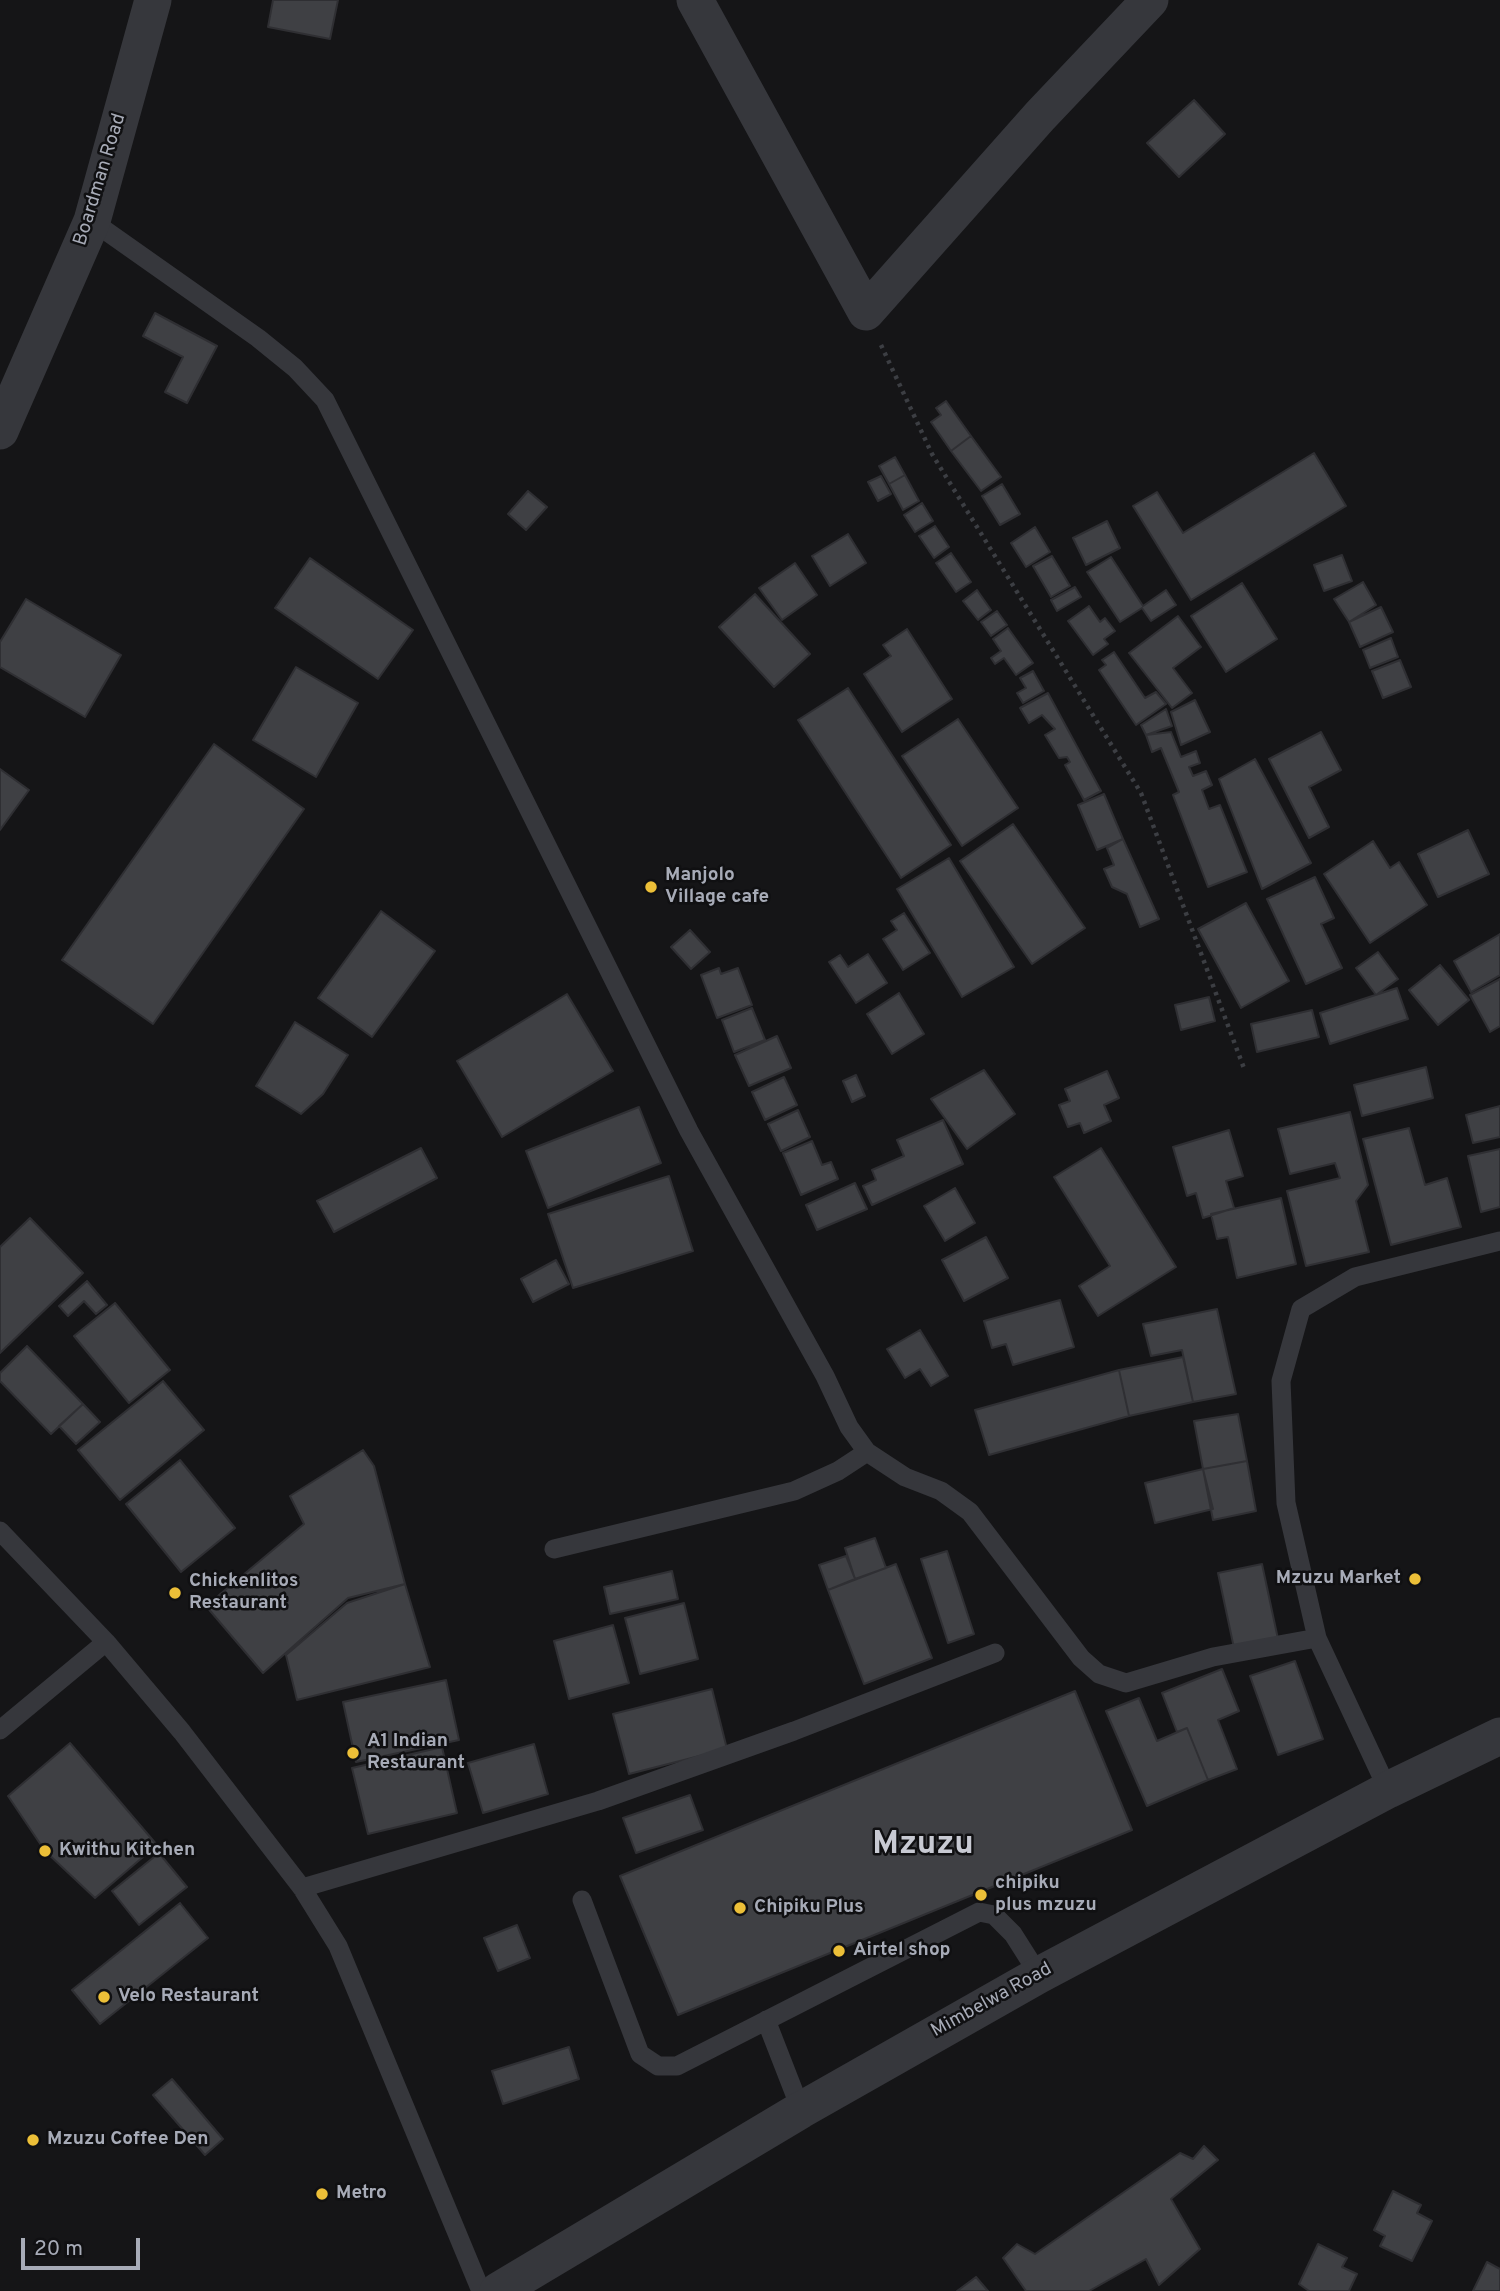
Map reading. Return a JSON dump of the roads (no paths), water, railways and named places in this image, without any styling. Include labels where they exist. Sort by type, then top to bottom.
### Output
[{"type":"street","name":"Boardman Road","points":[[0,431],[92,221],[153,0]]},
{"type":"street","points":[[695,0],[866,312],[1040,116],[1150,0]]},
{"type":"street","name":"Mimbelwa Road","points":[[498,2291],[801,2110],[1039,1975],[1388,1790],[1500,1736]]},
{"type":"lane","points":[[92,221],[258,338],[295,368],[325,400],[689,1131],[825,1376],[849,1427],[867,1452],[905,1477],[941,1491],[970,1512],[1081,1658],[1099,1674],[1126,1683],[1213,1657],[1317,1638]]},
{"type":"lane","points":[[1388,1790],[1317,1638],[1286,1503],[1281,1381],[1301,1309],[1355,1277],[1500,1241]]},
{"type":"lane","points":[[554,1549],[793,1491],[838,1471],[867,1452]]},
{"type":"lane","points":[[0,1531],[106,1643],[182,1732],[302,1888],[338,1946],[481,2291]]},
{"type":"lane","points":[[0,1730],[106,1643]]},
{"type":"lane","points":[[302,1888],[598,1801],[794,1731],[995,1653]]},
{"type":"lane","points":[[582,1900],[640,2054],[658,2066],[677,2066],[979,1912],[994,1915],[1013,1934],[1039,1975]]},
{"type":"lane","points":[[766,2020],[801,2110]]},
{"type":"place","name":"Manjolo Village cafe","points":[[651,887]]},
{"type":"place","name":"Mzuzu Market","points":[[1415,1579]]},
{"type":"place","name":"Chickenlitos Restaurant","points":[[175,1593]]},
{"type":"place","name":"A1 Indian Restaurant","points":[[353,1753]]},
{"type":"place","name":"Kwithu Kitchen","points":[[45,1851]]},
{"type":"place","name":"chipiku plus mzuzu","points":[[981,1895]]},
{"type":"place","name":"Chipiku Plus","points":[[740,1908]]},
{"type":"place","name":"Airtel shop","points":[[839,1951]]},
{"type":"place","name":"Velo Restaurant","points":[[104,1997]]},
{"type":"place","name":"Mzuzu Coffee Den","points":[[33,2140]]},
{"type":"place","name":"Metro","points":[[322,2194]]},
{"type":"district","name":"Mzuzu","points":[[923,1846]]}]
